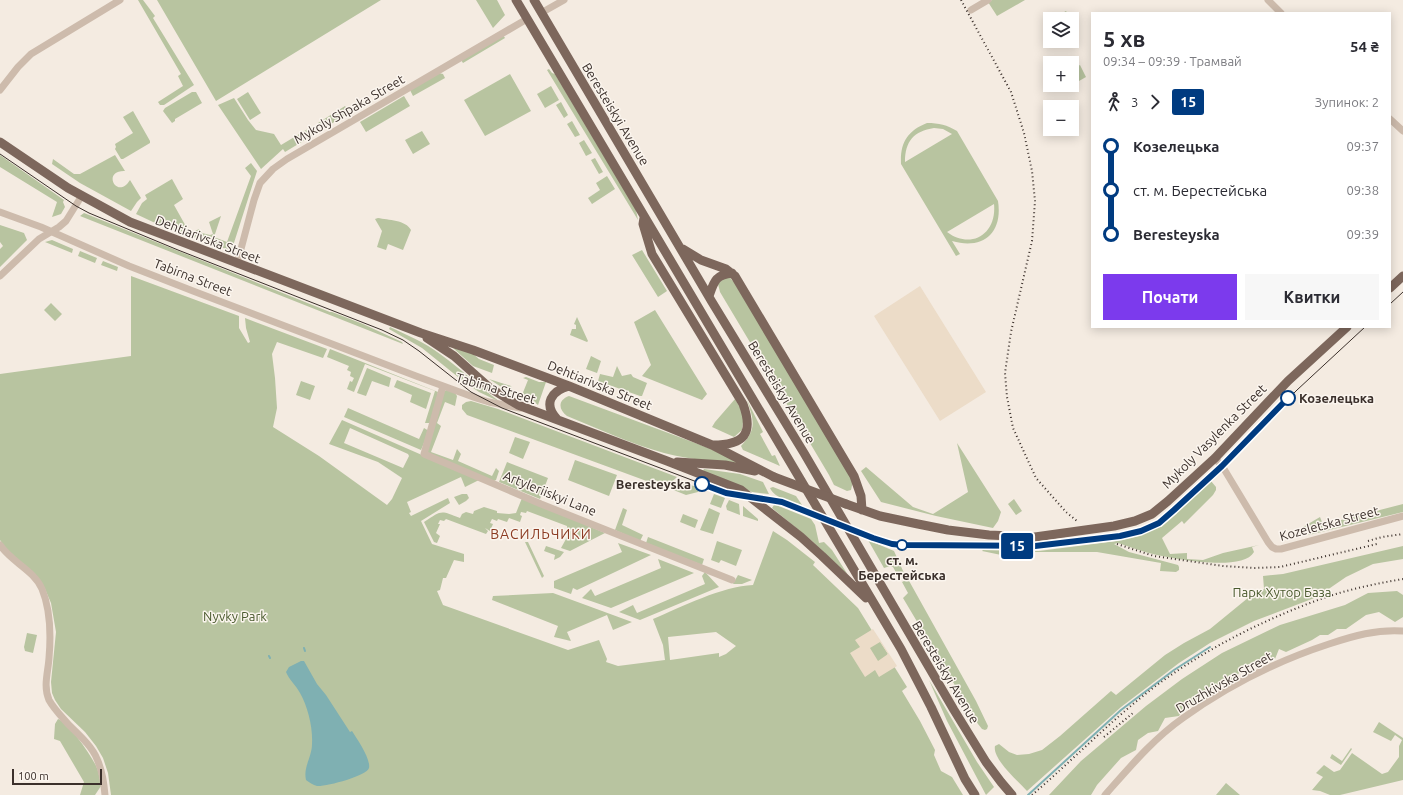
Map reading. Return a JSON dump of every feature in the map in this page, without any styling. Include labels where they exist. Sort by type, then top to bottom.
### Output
[{"type":"main road","name":"Beresteiskyi Avenue","points":[[516,0],[904,656],[931,706],[965,779],[975,795]]},
{"type":"main road","name":"Beresteiskyi Avenue","points":[[534,0],[709,296],[804,453],[976,747],[1000,782],[1012,795]]},
{"type":"main road","name":"Dehtiarivska Street","points":[[0,142],[81,197],[130,222],[421,333],[473,350],[569,386],[712,444],[764,473],[846,504]]},
{"type":"main road","points":[[645,217],[643,224],[652,254],[743,404],[746,412],[747,429],[740,440],[725,445],[712,444]]},
{"type":"main road","points":[[681,248],[701,260],[726,269],[735,276],[854,476],[861,496],[862,510]]},
{"type":"main road","points":[[709,296],[717,278],[732,273]]},
{"type":"main road","points":[[1391,287],[1403,276]]},
{"type":"main road","name":"Mykoly Vasylenka Street","points":[[846,504],[880,516],[948,530],[989,535],[1035,537],[1100,528],[1135,521],[1152,514],[1215,458],[1288,381],[1346,328]]},
{"type":"main road","name":"Dehtiarivska Street","points":[[421,333],[454,356],[490,388],[503,397],[529,410]]},
{"type":"main road","points":[[558,420],[552,413],[550,401],[557,391],[569,386]]},
{"type":"main road","name":"Tabirna Street","points":[[529,410],[668,461],[733,487],[750,497],[822,556],[857,589],[879,613]]},
{"type":"main road","name":"Dehtiarivska Street","points":[[668,461],[725,465],[764,473]]},
{"type":"street","points":[[0,90],[18,67],[31,54],[120,0]]},
{"type":"street","points":[[541,13],[564,0]]},
{"type":"street","points":[[972,10],[988,0]]},
{"type":"street","points":[[1268,0],[1280,12]]},
{"type":"street","name":"Mykoly Shpaka Street","points":[[237,264],[260,183],[273,169],[287,159],[527,19]]},
{"type":"street","points":[[1391,120],[1403,131]]},
{"type":"street","points":[[0,276],[39,239],[66,222],[81,197]]},
{"type":"street","name":"Tabirna Street","points":[[0,212],[50,231],[121,263],[193,292],[443,386],[489,402],[529,410]]},
{"type":"street","name":"Artyleriiskyi Lane","points":[[443,386],[424,454],[541,504],[732,580]]},
{"type":"street","name":"Kozeletska Street","points":[[1215,458],[1224,469],[1268,542],[1276,549],[1281,549],[1403,516]]},
{"type":"street","points":[[0,545],[35,579],[41,587],[47,604],[50,630],[46,688],[50,700],[58,712],[97,758],[102,772],[105,795]]},
{"type":"street","name":"Druzhkivska Street","points":[[1105,795],[1144,751],[1182,718],[1242,682],[1272,666],[1304,652],[1370,632],[1391,630],[1403,631]]},
{"type":"green space","points":[[138,0],[143,0],[155,16],[153,18],[194,85],[164,105],[160,105],[158,102],[183,86],[178,76],[181,74]]},
{"type":"green space","points":[[157,0],[381,0],[216,101]]},
{"type":"green space","points":[[476,0],[497,0],[505,15],[493,28]]},
{"type":"green space","points":[[992,0],[1025,0],[997,16],[988,2]]},
{"type":"green space","points":[[503,35],[505,38],[463,63],[461,60]]},
{"type":"green space","points":[[1079,66],[1086,77],[1079,81]]},
{"type":"green space","points":[[549,69],[555,74],[636,210],[638,220],[547,70]]},
{"type":"green space","points":[[439,73],[443,74],[445,78],[413,96],[410,90]]},
{"type":"green space","points":[[510,74],[531,111],[485,136],[464,100]]},
{"type":"green space","points":[[551,86],[559,100],[545,108],[537,94]]},
{"type":"green space","points":[[192,92],[196,92],[202,103],[175,119],[172,123],[163,111],[165,108]]},
{"type":"green space","points":[[248,92],[261,113],[250,120],[237,99]]},
{"type":"green space","points":[[404,96],[410,106],[366,132],[360,122]]},
{"type":"green space","points":[[234,98],[256,130],[274,134],[281,145],[311,127],[315,134],[285,152],[283,149],[261,169],[218,105]]},
{"type":"green space","points":[[561,102],[568,115],[564,118],[556,105]]},
{"type":"green space","points":[[345,106],[350,113],[322,129],[318,123]]},
{"type":"green space","points":[[133,111],[150,143],[121,159],[115,149],[115,144],[133,133],[123,117]]},
{"type":"green space","points":[[572,121],[580,135],[575,137],[567,124]]},
{"type":"green space","points":[[927,123],[935,123],[957,131],[998,201],[999,212],[994,230],[981,241],[963,243],[952,241],[960,254],[956,256],[901,164],[902,150],[906,139],[920,126]],"holes":[[[927,129],[943,129],[952,134],[905,162],[907,148],[912,138]],[[994,204],[994,215],[991,224],[987,231],[981,236],[973,239],[965,239],[956,237],[947,232]]]},
{"type":"green space","points":[[422,131],[430,144],[413,154],[405,140]]},
{"type":"green space","points":[[584,140],[592,153],[586,156],[579,143]]},
{"type":"green space","points":[[0,155],[64,200],[63,202],[65,207],[61,214],[52,217],[57,202],[0,167]]},
{"type":"green space","points":[[115,155],[125,171],[118,172],[114,175],[114,183],[116,186],[120,187],[125,186],[130,180],[141,198],[131,211],[80,183],[52,164],[53,159],[74,174],[80,174]]},
{"type":"green space","points":[[595,158],[603,172],[599,174],[591,160]]},
{"type":"green space","points":[[251,163],[257,171],[232,249],[229,250],[153,222],[136,214],[142,203],[147,199],[145,195],[172,179],[183,199],[174,205],[188,230],[193,232],[199,229],[202,233],[210,235],[213,234],[209,222],[221,216],[214,237],[227,242],[251,176],[245,168]]},
{"type":"green space","points":[[607,176],[615,189],[592,204],[588,198],[600,190],[596,183]]},
{"type":"green space","points":[[84,213],[363,324],[402,342],[403,344],[80,216]]},
{"type":"green space","points":[[378,218],[401,222],[409,227],[411,230],[403,250],[388,244],[386,250],[377,247],[382,231],[375,219]]},
{"type":"green space","points":[[0,225],[24,233],[27,240],[0,267],[0,249],[3,246],[0,242]]},
{"type":"green space","points":[[52,240],[73,249],[72,253],[45,242]]},
{"type":"green space","points":[[642,250],[667,291],[658,297],[632,255]]},
{"type":"green space","points":[[80,251],[97,258],[95,263],[78,256]]},
{"type":"green space","points":[[103,261],[118,267],[117,271],[101,265]]},
{"type":"green space","name":"Nyvky Park","points":[[131,276],[239,316],[239,328],[248,343],[250,342],[245,318],[327,349],[323,358],[277,342],[272,354],[277,408],[273,427],[319,456],[387,505],[392,499],[402,478],[378,462],[329,444],[342,420],[479,480],[465,487],[461,477],[407,502],[411,516],[448,498],[450,503],[421,521],[432,544],[464,554],[464,562],[454,560],[446,578],[443,578],[440,590],[437,591],[443,605],[568,650],[599,640],[607,659],[606,662],[618,666],[665,660],[663,645],[653,619],[716,593],[741,586],[753,585],[773,531],[815,562],[813,565],[858,608],[879,642],[880,641],[907,687],[902,691],[935,750],[934,755],[941,771],[952,777],[963,795],[111,795],[108,773],[103,758],[85,732],[61,709],[52,693],[51,682],[56,632],[51,603],[45,589],[8,552],[0,540],[0,374],[131,356]],"holes":[[[350,428],[408,454],[409,456],[403,468],[344,443]],[[716,632],[736,646],[726,654],[719,657],[719,653],[670,660],[668,637]]]},
{"type":"green space","points":[[726,277],[730,278],[734,282],[853,481],[851,490],[847,491],[834,485],[720,292],[718,284]]},
{"type":"green space","points":[[51,303],[62,314],[55,321],[44,310]]},
{"type":"green space","points":[[655,310],[707,394],[702,400],[642,376],[651,365],[634,322]]},
{"type":"green space","points":[[577,317],[588,341],[587,342],[570,335],[572,329],[576,329],[576,325],[574,324]]},
{"type":"green space","points":[[390,327],[434,350],[499,401],[479,392],[422,348],[389,329]]},
{"type":"green space","points":[[454,347],[472,353],[479,359],[494,365],[492,373],[473,366],[453,348]]},
{"type":"green space","points":[[330,349],[438,392],[432,423],[425,423],[435,391],[365,364],[354,392],[347,389],[350,381],[352,382],[354,378],[350,376],[351,372],[347,370],[349,366],[327,357]]},
{"type":"green space","points":[[591,356],[601,361],[597,373],[586,369]]},
{"type":"green space","points":[[617,366],[622,376],[631,374],[633,377],[647,383],[642,396],[598,381],[600,374],[613,377]]},
{"type":"green space","points":[[367,368],[391,378],[389,387],[372,381],[366,396],[357,393]]},
{"type":"green space","points":[[526,377],[539,382],[546,382],[538,405],[522,395],[528,380],[523,378]]},
{"type":"green space","points":[[489,379],[511,386],[514,395]]},
{"type":"green space","points":[[397,380],[431,393],[426,409],[410,402],[412,395],[394,387]]},
{"type":"green space","points":[[301,381],[315,386],[310,400],[296,395]]},
{"type":"green space","points":[[447,390],[455,393],[457,396],[455,406],[445,402],[437,423],[441,426],[431,452],[453,460],[457,449],[461,454],[458,461],[492,476],[496,468],[499,471],[496,480],[494,481],[427,453],[444,391]]},
{"type":"green space","points":[[569,396],[706,447],[749,466],[664,453],[627,441],[567,416],[560,405],[565,398]]},
{"type":"green space","points":[[735,399],[744,414],[742,430],[734,437],[712,427]]},
{"type":"green space","points":[[747,400],[763,432],[760,434],[772,456],[775,455],[780,466],[743,450],[741,446],[750,435],[753,424]]},
{"type":"green space","points":[[471,401],[498,409],[677,477],[665,488],[657,485],[658,481],[653,480],[652,483],[467,415],[462,409],[462,405]]},
{"type":"green space","points":[[348,408],[419,439],[424,428],[429,431],[421,450],[344,417]]},
{"type":"green space","points":[[515,437],[530,442],[523,459],[509,453]]},
{"type":"green space","points":[[957,443],[1001,512],[998,521],[993,528],[936,516],[881,502],[861,471],[866,467],[913,507],[933,514],[968,492]]},
{"type":"green space","points":[[575,460],[617,475],[609,496],[568,480]]},
{"type":"green space","points":[[507,462],[548,478],[540,499],[499,482]]},
{"type":"green space","points":[[704,469],[740,474],[763,482],[769,494],[752,492],[703,471]]},
{"type":"green space","points":[[680,481],[699,488],[698,492],[686,495],[671,489]]},
{"type":"green space","points":[[1211,481],[1216,487],[1213,495],[1184,524],[1182,521],[1162,538],[1170,554],[1187,553],[1187,559],[1203,560],[1223,553],[1259,545],[1252,547],[1254,552],[1247,558],[1223,563],[1193,561],[1152,554],[1118,543],[1114,544],[1129,552],[1178,565],[1179,570],[1176,572],[1160,571],[1161,563],[1097,552],[1024,552],[1021,559],[982,551],[1039,551],[1117,541],[1138,536],[1157,528]]},
{"type":"green space","points":[[773,487],[796,496],[802,505],[779,497],[772,492],[770,488]]},
{"type":"green space","points":[[467,494],[469,498],[459,505],[454,497]]},
{"type":"green space","points":[[714,494],[725,498],[721,508],[710,504]]},
{"type":"green space","points":[[522,498],[605,533],[570,551],[561,548],[571,530],[567,528],[567,526],[527,511],[526,513],[521,512],[520,515],[522,516],[520,522],[509,518],[507,522],[492,519],[490,523],[493,524],[490,531],[485,528],[488,531],[486,534],[446,519],[444,521],[440,520],[436,533],[440,536],[437,543],[434,542],[424,522],[441,512],[460,518],[462,514],[466,512],[473,514],[474,511],[484,507],[497,511],[497,513],[516,513]]},
{"type":"green space","points":[[1014,499],[1022,511],[1016,515],[1008,504]]},
{"type":"green space","points":[[729,500],[739,504],[740,515],[727,510],[726,506]]},
{"type":"green space","points":[[1403,504],[1403,512],[1309,535],[1303,527],[1320,517],[1324,527],[1341,520]]},
{"type":"green space","points":[[774,505],[811,519],[815,525],[819,543],[824,542],[832,550],[848,575],[812,541],[772,508]]},
{"type":"green space","points":[[743,506],[758,519],[758,521],[743,516]]},
{"type":"green space","points":[[623,508],[627,510],[622,525],[643,535],[640,541],[615,530]]},
{"type":"green space","points":[[709,508],[720,513],[713,534],[700,530]]},
{"type":"green space","points":[[683,514],[698,520],[695,528],[680,522]]},
{"type":"green space","points":[[648,537],[704,559],[702,565],[646,543]]},
{"type":"green space","points":[[868,540],[894,551],[904,573],[898,576],[893,567],[890,566],[884,568]]},
{"type":"green space","points":[[717,541],[742,550],[736,566],[721,560],[719,563],[711,560]]},
{"type":"green space","points":[[525,542],[528,542],[544,576],[542,578]]},
{"type":"green space","points":[[618,543],[651,555],[577,590],[573,588],[571,594],[554,588],[554,581],[622,552]]},
{"type":"green space","points":[[546,546],[564,552],[560,557],[554,560],[555,555],[544,551]]},
{"type":"green space","name":"Парк Хутор База","points":[[1403,546],[1403,559],[1373,564],[1346,577],[1317,597],[1254,621],[1210,643],[1179,663],[1121,707],[1027,791],[1007,770],[998,757],[995,751],[995,746],[999,744],[1009,752],[1017,755],[1029,754],[1042,750],[1111,691],[1116,695],[1165,655],[1210,629],[1254,593],[1264,589],[1263,576],[1283,574]]},
{"type":"green space","points":[[658,559],[694,573],[611,608],[582,598],[591,589],[595,596],[661,568]]},
{"type":"green space","points":[[705,572],[719,587],[640,620],[619,612],[633,605],[637,613],[705,584],[702,576]]},
{"type":"green space","points":[[738,575],[752,580],[742,584],[733,584]]},
{"type":"green space","points":[[908,579],[976,701],[988,726],[987,729],[982,729],[978,724],[903,598],[908,593],[902,582]]},
{"type":"green space","points":[[1397,591],[1403,595],[1403,617],[1395,622],[1379,612],[1366,615],[1346,629],[1337,629],[1328,635],[1320,635],[1286,652],[1279,649],[1275,659],[1265,658],[1249,666],[1243,666],[1236,678],[1212,689],[1209,688],[1199,696],[1200,701],[1184,707],[1179,716],[1165,718],[1158,731],[1148,733],[1138,740],[1136,750],[1121,758],[1097,785],[1091,795],[1049,795],[1081,761],[1146,706],[1182,679],[1222,653],[1280,625],[1345,605],[1368,593]]},
{"type":"green space","points":[[553,593],[632,622],[613,630],[607,615],[567,632],[571,641],[554,637],[558,626],[492,600],[493,596]]},
{"type":"green space","points":[[27,633],[37,635],[33,653],[25,651],[24,647]]},
{"type":"green space","points":[[929,680],[977,762],[994,787],[986,795],[947,721]]},
{"type":"green space","points":[[58,719],[68,726],[74,733],[91,756],[97,768],[101,786],[95,795],[80,795],[84,782],[60,741],[54,739],[55,724]]},
{"type":"green space","points":[[1379,722],[1403,738],[1403,780],[1340,795],[1330,795],[1312,790],[1323,777],[1316,773],[1324,765],[1334,772],[1340,770],[1352,753],[1382,774],[1388,772],[1399,757],[1399,746],[1402,740],[1395,735],[1391,741],[1373,732]]},
{"type":"green space","points":[[1351,748],[1352,749],[1341,765],[1330,758],[1332,754],[1342,761]]},
{"type":"green space","points":[[1226,783],[1240,795],[1216,795]]},
{"type":"shaded area","points":[[920,286],[986,392],[940,421],[874,316]]},
{"type":"shaded area","points":[[873,629],[897,666],[879,677],[875,670],[865,677],[850,653],[860,647],[855,640]],"holes":[[[880,642],[888,654],[878,661],[870,648]]]},
{"type":"water","points":[[304,661],[317,684],[350,732],[352,731],[363,749],[369,764],[367,771],[336,783],[321,786],[316,786],[306,780],[305,775],[312,749],[311,725],[308,711],[303,699],[286,672],[289,667]]},
{"type":"waterway","points":[[1028,795],[1121,710],[1174,670],[1210,647]]},
{"type":"tram line","points":[[0,154],[76,206],[89,213],[178,250],[382,330],[403,340],[471,392],[502,408],[726,493],[781,502],[892,544],[1035,546],[1120,536],[1141,531],[1159,523],[1222,466],[1297,390],[1364,328]]},
{"type":"tram line","points":[[1391,303],[1403,292]]},
{"type":"tram line","name":"15","points":[[702,484],[726,493],[771,499],[782,502],[892,544],[935,546],[1035,546],[1120,536],[1141,531],[1159,523],[1222,466],[1288,398]]},
{"type":"railway","points":[[961,0],[1011,92],[1024,133],[1032,171],[1035,201],[1032,241],[1011,332],[1005,373],[1007,397],[1013,428],[1036,478],[1066,512],[1077,521]]},
{"type":"railway","points":[[1368,541],[1403,534]]},
{"type":"railway","points":[[1117,544],[1154,556],[1223,566],[1255,568],[1280,567],[1377,544]]},
{"type":"railway","points":[[1032,795],[1141,698],[1195,659],[1234,637],[1297,608],[1339,593],[1403,579]]},
{"type":"railway","points":[[1104,737],[1133,713]]},
{"type":"place","name":"Козелецька","points":[[1288,398]]},
{"type":"place","name":"Beresteyska","points":[[702,484]]},
{"type":"place","name":"ст. м. Берестейська","points":[[902,545]]},
{"type":"district","name":"ВАСИЛЬЧИКИ","points":[[541,534]]}]
